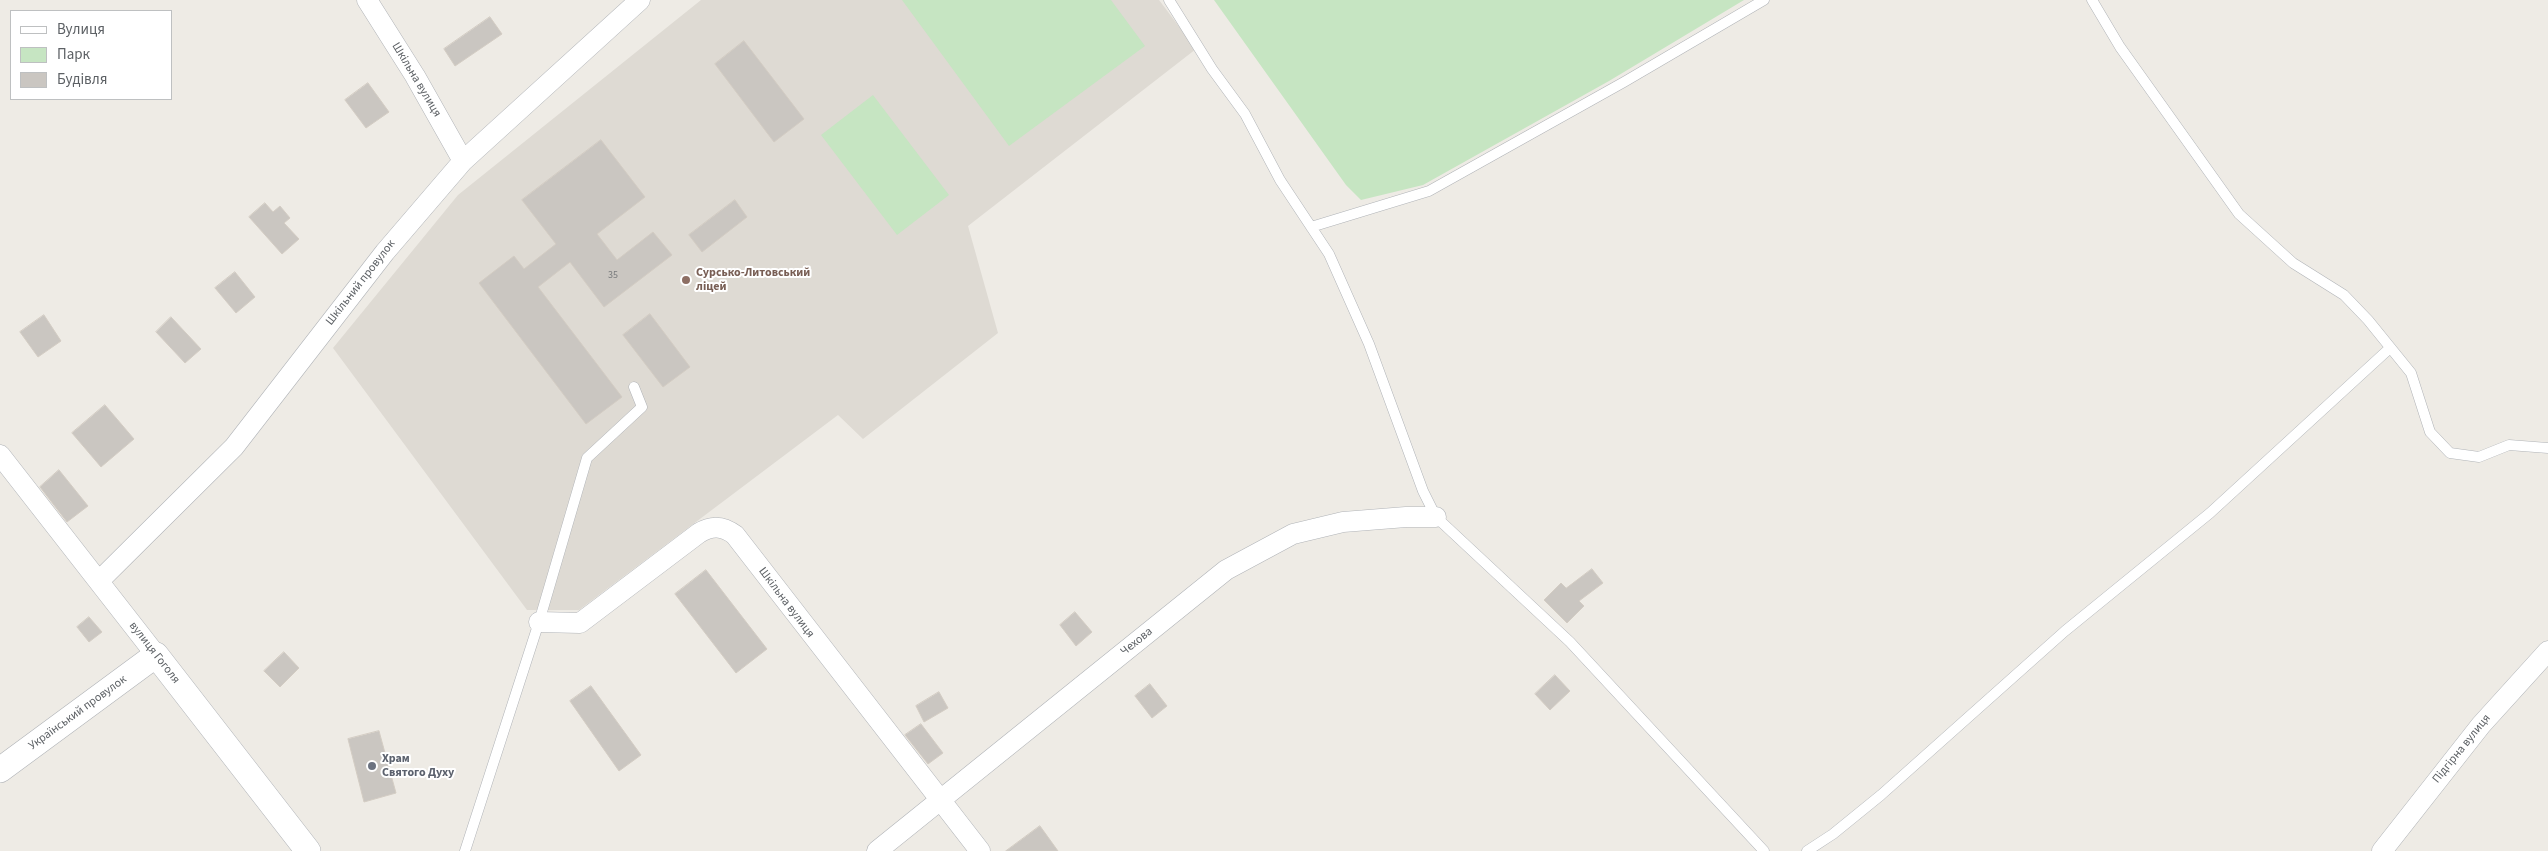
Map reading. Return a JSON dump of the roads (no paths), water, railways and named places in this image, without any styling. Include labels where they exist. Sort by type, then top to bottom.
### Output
[{"type":"street","name":"Шкільна вулиця","points":[[367,0],[415,76],[463,161]]},
{"type":"street","name":"Шкільний провулок","points":[[99,581],[234,447],[385,252],[463,161],[640,0]]},
{"type":"street","name":"вулиця Гоголя","points":[[0,455],[308,851]]},
{"type":"street","name":"Чехова","points":[[877,851],[1226,570],[1293,534],[1343,522],[1406,517],[1436,517]]},
{"type":"street","name":"Шкільна вулиця","points":[[539,622],[580,623],[699,533],[714,527],[728,530],[735,535],[794,614],[980,851]]},
{"type":"street","name":"Підгірна вулиця","points":[[2382,851],[2481,724],[2548,651]]},
{"type":"street","name":"Український провулок","points":[[0,770],[156,655]]},
{"type":"lane","points":[[1169,0],[1212,69],[1244,114],[1280,180],[1329,254],[1369,344],[1422,491],[1436,517],[1570,642],[1764,851]]},
{"type":"lane","points":[[1311,227],[1429,191],[1624,82],[1764,0]]},
{"type":"lane","points":[[2092,0],[2120,47],[2239,214],[2293,263],[2344,295],[2411,373],[2430,432],[2450,453],[2479,456],[2509,445],[2548,448]]},
{"type":"lane","points":[[1807,851],[1833,834],[1881,795],[2065,631],[2210,513],[2390,348]]},
{"type":"lane","points":[[465,851],[539,622],[587,458],[642,407],[634,387]]},
{"type":"place","name":"Сурсько-Литовський ліцей","points":[[686,280]]},
{"type":"place","name":"Храм Святого Духу","points":[[372,766]]}]
